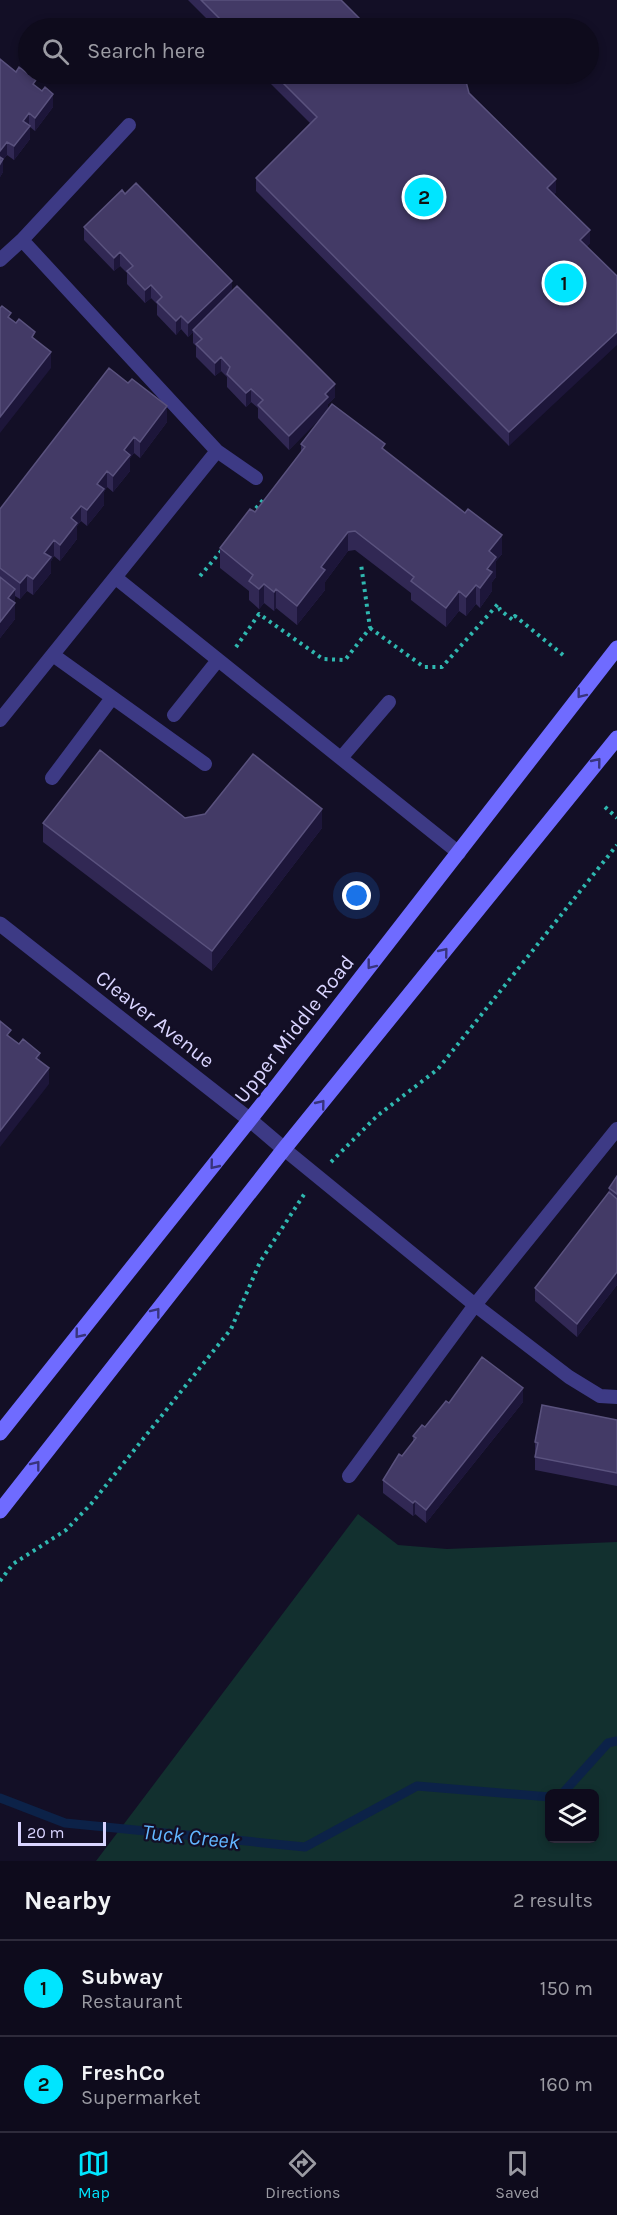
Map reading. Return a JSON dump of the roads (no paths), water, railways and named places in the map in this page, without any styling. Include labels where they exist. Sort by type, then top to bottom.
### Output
[{"type":"main road","name":"Upper Middle Road","points":[[0,1433],[250,1120],[617,648]]},
{"type":"main road","points":[[0,1511],[284,1149],[617,738]]},
{"type":"street","name":"Cleaver Avenue","points":[[0,924],[284,1149]]},
{"type":"lane","points":[[0,260],[22,240],[129,125]]},
{"type":"lane","points":[[22,240],[217,452],[255,478]]},
{"type":"lane","points":[[0,720],[217,452]]},
{"type":"lane","points":[[116,578],[459,853]]},
{"type":"lane","points":[[53,655],[205,764]]},
{"type":"lane","points":[[174,715],[221,662]]},
{"type":"lane","points":[[52,778],[112,698]]},
{"type":"lane","points":[[341,758],[389,702]]},
{"type":"lane","points":[[349,1476],[475,1305],[617,1129]]},
{"type":"lane","points":[[284,1149],[475,1305],[569,1377],[600,1396],[617,1397]]},
{"type":"waterway","name":"Tuck Creek","points":[[567,1789],[608,1743],[617,1741]]},
{"type":"waterway","name":"Tuck Creek","points":[[0,1798],[65,1823],[305,1847],[417,1786],[545,1797]]},
{"type":"place","name":"FreshCo","points":[[424,197]]},
{"type":"place","name":"Subway","points":[[564,283]]}]
